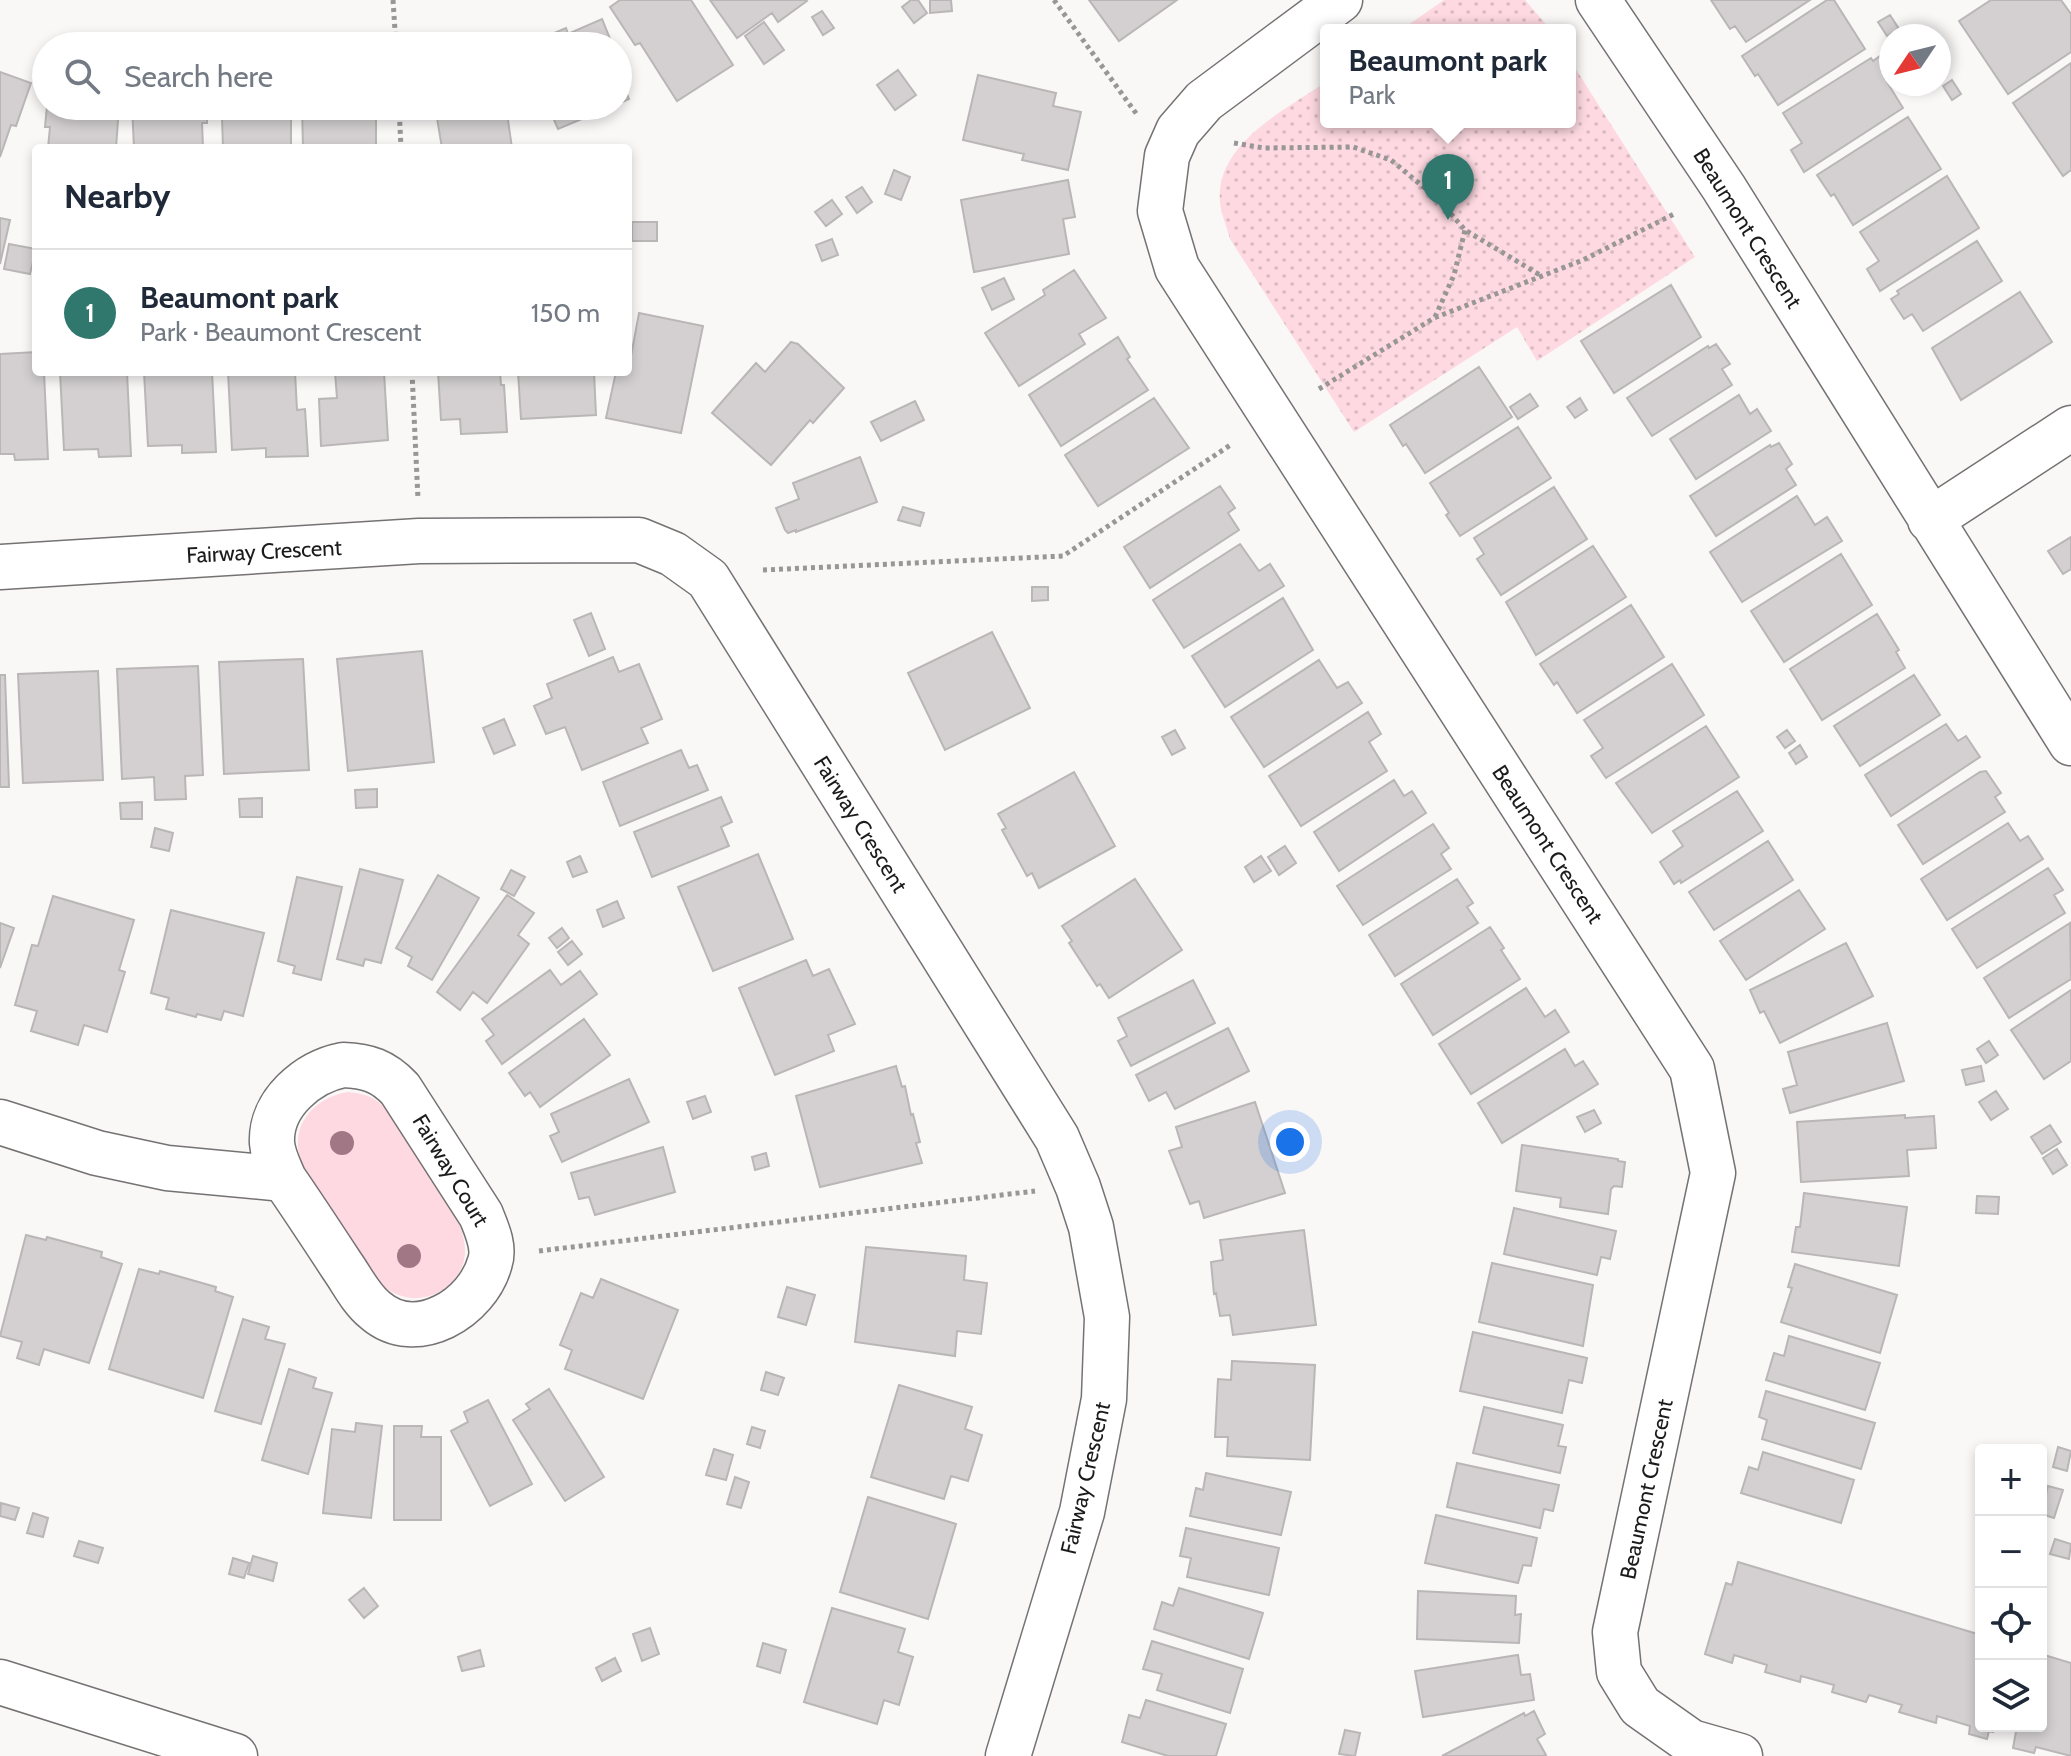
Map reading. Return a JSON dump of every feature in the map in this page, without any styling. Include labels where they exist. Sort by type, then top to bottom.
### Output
[{"type":"street","name":"Beaumont Crescent","points":[[1340,0],[1204,101],[1178,131],[1167,156],[1160,211],[1177,268],[1692,1069],[1713,1173],[1615,1632],[1619,1672],[1640,1706],[1691,1742],[1740,1756]]},
{"type":"street","name":"Beaumont Crescent","points":[[1598,0],[1724,188],[2071,743]]},
{"type":"street","points":[[1930,520],[2071,428]]},
{"type":"street","name":"Fairway Crescent","points":[[0,567],[419,541],[639,540],[673,554],[708,579],[1057,1138],[1091,1227],[1107,1317],[1104,1399],[1082,1512],[1008,1756]]},
{"type":"street","name":"Fairway Court","points":[[343,1065],[366,1066],[386,1075],[412,1105],[481,1215],[490,1236],[491,1260],[483,1281],[470,1299],[435,1321],[413,1324],[393,1322],[375,1310],[360,1293],[284,1179],[275,1159],[272,1140],[275,1121],[285,1102],[301,1084],[324,1069],[343,1065]]},
{"type":"street","points":[[0,1122],[97,1153],[167,1168],[284,1179]]},
{"type":"street","points":[[0,1682],[235,1756]]},
{"type":"path","points":[[393,0],[395,32]]},
{"type":"path","points":[[1054,0],[1167,156]]},
{"type":"path","points":[[400,120],[401,144]]},
{"type":"path","points":[[1234,143],[1264,148],[1353,147],[1391,160],[1438,199],[1465,230],[1540,275]]},
{"type":"path","points":[[1319,389],[1434,318],[1583,260],[1674,214]]},
{"type":"path","points":[[1434,318],[1454,275],[1465,230]]},
{"type":"path","points":[[412,376],[419,541]]},
{"type":"path","points":[[763,570],[1063,556],[1232,444]]},
{"type":"path","points":[[539,1251],[1014,1192],[1078,1187]]},
{"type":"shaded area","points":[[1444,0],[1525,0],[1546,24],[1410,24]]},
{"type":"shaded area","points":[[1576,69],[1695,257],[1537,361],[1517,327],[1354,432],[1230,239],[1223,216],[1221,181],[1229,163],[1241,146],[1273,117],[1320,86],[1320,128],[1576,128]]},
{"type":"shaded area","points":[[348,1092],[371,1097],[384,1106],[456,1217],[465,1249],[463,1264],[455,1279],[443,1290],[418,1298],[405,1297],[377,1281],[306,1172],[298,1144],[304,1120],[322,1102]]},
{"type":"building","points":[[620,0],[691,0],[733,65],[677,101],[640,43],[635,45],[632,32],[626,32],[610,7]]},
{"type":"building","points":[[710,0],[807,1],[778,22],[772,13],[737,38]]},
{"type":"building","points":[[911,0],[918,0],[927,13],[914,23],[902,7]]},
{"type":"building","points":[[930,0],[951,0],[952,11],[930,13]]},
{"type":"building","points":[[1089,0],[1177,0],[1119,41]]},
{"type":"building","points":[[1711,0],[1810,0],[1746,42],[1735,26],[1730,29]]},
{"type":"building","points":[[1827,0],[1834,0],[1865,49],[1778,105],[1742,56]]},
{"type":"building","points":[[1991,0],[2061,0],[2071,14],[2071,52],[2008,94],[1959,21]]},
{"type":"building","points":[[822,11],[834,28],[823,35],[812,17]]},
{"type":"building","points":[[1890,15],[1896,24],[1879,24]]},
{"type":"building","points":[[602,19],[607,32],[573,32]]},
{"type":"building","points":[[764,22],[784,50],[764,64],[745,36]]},
{"type":"building","points":[[1879,57],[1879,96],[1896,96],[1903,108],[1804,172],[1791,150],[1802,143],[1783,113],[1871,58],[1873,61]]},
{"type":"building","points":[[2071,63],[2071,170],[2063,176],[2013,103]]},
{"type":"building","points":[[898,70],[916,95],[895,110],[877,85]]},
{"type":"building","points":[[0,72],[31,83],[16,126],[11,125],[0,157]]},
{"type":"building","points":[[978,75],[1056,93],[1053,106],[1081,112],[1068,170],[1022,160],[1024,154],[963,140]]},
{"type":"building","points":[[1951,81],[1961,94],[1952,100],[1949,96]]},
{"type":"building","points":[[1908,117],[1941,169],[1853,225],[1834,194],[1831,196],[1817,175]]},
{"type":"building","points":[[46,120],[118,120],[116,144],[48,144],[50,127],[45,127]]},
{"type":"building","points":[[133,120],[207,120],[207,123],[202,123],[203,144],[134,144]]},
{"type":"building","points":[[222,120],[291,120],[291,144],[223,144]]},
{"type":"building","points":[[302,120],[376,120],[376,144],[303,144]]},
{"type":"building","points":[[437,120],[508,120],[511,144],[441,144]]},
{"type":"building","points":[[554,120],[580,120],[558,129]]},
{"type":"building","points":[[894,170],[910,177],[901,200],[885,194]]},
{"type":"building","points":[[1947,176],[1979,228],[1880,291],[1867,269],[1879,261],[1860,232]]},
{"type":"building","points":[[1068,180],[1075,217],[1063,219],[1069,254],[974,272],[961,200]]},
{"type":"building","points":[[862,187],[872,202],[857,213],[846,197]]},
{"type":"building","points":[[832,200],[842,214],[826,226],[815,212]]},
{"type":"building","points":[[0,218],[10,220],[0,264]]},
{"type":"building","points":[[632,222],[657,222],[657,241],[632,241]]},
{"type":"building","points":[[832,239],[838,255],[822,261],[816,245]]},
{"type":"building","points":[[1977,241],[2002,281],[1923,331],[1912,314],[1904,319],[1891,299],[1899,294],[1897,291]]},
{"type":"building","points":[[9,244],[32,248],[30,274],[4,269]]},
{"type":"building","points":[[1074,270],[1106,318],[1079,334],[1085,344],[1019,386],[985,333],[1045,295],[1043,290]]},
{"type":"building","points":[[1004,278],[1014,299],[992,310],[982,288]]},
{"type":"building","points":[[1671,285],[1701,337],[1614,393],[1581,341]]},
{"type":"building","points":[[2020,292],[2052,342],[1961,400],[1932,348]]},
{"type":"building","points":[[639,313],[703,326],[681,433],[606,418],[615,376],[632,376],[632,351]]},
{"type":"building","points":[[1118,337],[1130,357],[1127,359],[1148,390],[1061,446],[1029,395]]},
{"type":"building","points":[[791,342],[798,344],[844,388],[813,423],[810,420],[771,465],[712,413],[756,363],[765,372]]},
{"type":"building","points":[[1716,344],[1730,364],[1722,369],[1732,385],[1652,436],[1627,398],[1708,346]]},
{"type":"building","points":[[32,352],[32,376],[44,376],[48,459],[15,460],[14,454],[0,454],[0,354]]},
{"type":"building","points":[[1479,367],[1512,417],[1425,473],[1390,425]]},
{"type":"building","points":[[60,376],[127,376],[131,456],[99,457],[98,449],[64,450]]},
{"type":"building","points":[[144,376],[212,376],[216,452],[182,453],[182,445],[148,446]]},
{"type":"building","points":[[228,376],[295,376],[297,410],[305,409],[308,456],[266,457],[266,448],[232,450]]},
{"type":"building","points":[[335,376],[384,376],[388,440],[321,446],[319,399],[337,398]]},
{"type":"building","points":[[438,376],[500,376],[501,385],[504,385],[507,432],[461,434],[460,419],[441,420]]},
{"type":"building","points":[[518,376],[594,376],[596,415],[521,419]]},
{"type":"building","points":[[1530,394],[1538,406],[1518,419],[1510,407]]},
{"type":"building","points":[[1739,395],[1750,414],[1757,409],[1771,431],[1696,479],[1670,439]]},
{"type":"building","points":[[1154,398],[1189,448],[1098,506],[1065,455]]},
{"type":"building","points":[[1580,398],[1587,410],[1575,418],[1567,407]]},
{"type":"building","points":[[915,401],[924,420],[881,441],[871,422]]},
{"type":"building","points":[[1518,427],[1551,478],[1460,536],[1430,483]]},
{"type":"building","points":[[1779,443],[1792,464],[1786,469],[1796,485],[1716,536],[1690,496],[1770,445]]},
{"type":"building","points":[[860,457],[877,502],[788,533],[776,508],[799,499],[793,483]]},
{"type":"building","points":[[1220,486],[1235,508],[1228,513],[1239,530],[1150,588],[1124,547]]},
{"type":"building","points":[[1554,487],[1587,539],[1501,595],[1477,559],[1484,554],[1474,538]]},
{"type":"building","points":[[1797,496],[1815,525],[1827,517],[1842,541],[1742,602],[1710,552]]},
{"type":"building","points":[[903,507],[924,513],[920,526],[898,520]]},
{"type":"building","points":[[2071,537],[2071,569],[2063,574],[2048,551]]},
{"type":"building","points":[[1240,544],[1259,571],[1270,564],[1284,586],[1184,648],[1153,600]]},
{"type":"building","points":[[1593,546],[1626,597],[1536,655],[1506,602]]},
{"type":"building","points":[[1841,554],[1872,605],[1784,662],[1751,611]]},
{"type":"building","points":[[1032,587],[1048,587],[1048,600],[1032,601]]},
{"type":"building","points":[[1283,598],[1313,650],[1225,707],[1192,656]]},
{"type":"building","points":[[1631,605],[1664,657],[1577,713],[1557,682],[1554,685],[1540,664]]},
{"type":"building","points":[[591,613],[605,649],[589,656],[574,620]]},
{"type":"building","points":[[1877,614],[1899,650],[1896,652],[1905,668],[1822,720],[1790,669]]},
{"type":"building","points":[[992,632],[1030,708],[945,750],[908,673]]},
{"type":"building","points":[[422,651],[434,762],[348,771],[337,659]]},
{"type":"building","points":[[613,657],[619,672],[639,664],[662,719],[641,728],[648,743],[582,770],[565,727],[546,734],[534,706],[552,698],[547,684]]},
{"type":"building","points":[[303,659],[309,770],[224,774],[219,662]]},
{"type":"building","points":[[1319,660],[1337,688],[1348,682],[1362,703],[1264,767],[1231,717]]},
{"type":"building","points":[[1672,664],[1704,715],[1606,778],[1591,756],[1603,748],[1584,720]]},
{"type":"building","points":[[198,666],[203,775],[185,776],[186,799],[155,800],[154,777],[122,779],[117,669]]},
{"type":"building","points":[[98,671],[103,780],[23,783],[18,674]]},
{"type":"building","points":[[0,675],[5,675],[9,787],[0,787]]},
{"type":"building","points":[[1914,675],[1940,715],[1860,766],[1834,726]]},
{"type":"building","points":[[1368,712],[1381,734],[1369,742],[1387,771],[1301,826],[1269,776]]},
{"type":"building","points":[[504,719],[515,745],[494,754],[483,728]]},
{"type":"building","points":[[1946,724],[1958,741],[1966,736],[1980,757],[1891,816],[1865,775]]},
{"type":"building","points":[[1706,726],[1739,777],[1652,833],[1616,783]]},
{"type":"building","points":[[1175,730],[1185,748],[1172,755],[1162,737]]},
{"type":"building","points":[[1787,730],[1795,741],[1785,748],[1777,737]]},
{"type":"building","points":[[1800,745],[1807,757],[1796,764],[1789,753]]},
{"type":"building","points":[[681,750],[689,768],[697,765],[708,790],[620,826],[603,782]]},
{"type":"building","points":[[1986,771],[2001,793],[1995,797],[2005,812],[1923,864],[1898,825]]},
{"type":"building","points":[[1074,772],[1115,846],[1039,888],[1032,873],[1027,876],[1002,830],[1006,828],[998,814]]},
{"type":"building","points":[[1394,780],[1404,796],[1412,791],[1426,813],[1339,871],[1314,832]]},
{"type":"building","points":[[377,789],[377,807],[356,808],[355,790]]},
{"type":"building","points":[[1737,791],[1763,831],[1681,883],[1680,880],[1674,884],[1660,862],[1683,846],[1673,831]]},
{"type":"building","points":[[721,797],[732,822],[721,827],[729,846],[652,877],[634,832]]},
{"type":"building","points":[[262,798],[262,817],[240,817],[239,799]]},
{"type":"building","points":[[142,802],[142,819],[121,819],[120,803]]},
{"type":"building","points":[[2008,823],[2020,841],[2028,836],[2043,859],[1947,920],[1921,879]]},
{"type":"building","points":[[1433,824],[1449,848],[1441,854],[1451,869],[1363,925],[1337,886]]},
{"type":"building","points":[[155,828],[173,833],[169,851],[151,847]]},
{"type":"building","points":[[1768,841],[1793,880],[1714,930],[1689,892]]},
{"type":"building","points":[[1285,846],[1296,863],[1279,875],[1268,857]]},
{"type":"building","points":[[758,854],[793,939],[713,971],[678,887]]},
{"type":"building","points":[[580,856],[587,872],[573,877],[567,862]]},
{"type":"building","points":[[1261,856],[1271,871],[1254,882],[1245,867]]},
{"type":"building","points":[[2048,868],[2063,890],[2054,895],[2065,913],[1977,968],[1952,929]]},
{"type":"building","points":[[360,869],[403,880],[381,963],[365,959],[363,966],[337,959]]},
{"type":"building","points":[[511,870],[525,877],[514,896],[501,889]]},
{"type":"building","points":[[438,875],[479,898],[432,980],[408,966],[412,957],[396,948]]},
{"type":"building","points":[[297,877],[342,887],[321,980],[293,973],[295,966],[278,961]]},
{"type":"building","points":[[1135,879],[1182,950],[1109,998],[1100,984],[1097,986],[1069,943],[1072,941],[1062,926]]},
{"type":"building","points":[[1457,879],[1473,903],[1467,907],[1478,923],[1395,976],[1369,935]]},
{"type":"building","points":[[1799,890],[1825,929],[1746,980],[1720,941]]},
{"type":"building","points":[[507,895],[534,913],[518,935],[529,944],[487,1003],[473,992],[460,1010],[437,992]]},
{"type":"building","points":[[53,896],[134,920],[119,970],[125,972],[107,1032],[84,1025],[78,1045],[31,1031],[37,1011],[15,1005],[32,945],[38,946]]},
{"type":"building","points":[[617,901],[624,918],[603,927],[597,910]]},
{"type":"building","points":[[171,910],[264,933],[243,1016],[224,1011],[221,1020],[197,1014],[196,1017],[166,1009],[169,998],[151,993]]},
{"type":"building","points":[[0,923],[14,928],[0,968]]},
{"type":"building","points":[[2070,923],[2071,979],[2009,1018],[1984,978]]},
{"type":"building","points":[[1490,927],[1520,979],[1433,1035],[1401,984]]},
{"type":"building","points":[[562,928],[569,938],[557,948],[549,938]]},
{"type":"building","points":[[572,941],[582,954],[568,965],[558,952]]},
{"type":"building","points":[[1846,943],[1873,996],[1780,1043],[1764,1011],[1760,1013],[1750,990]]},
{"type":"building","points":[[806,960],[813,976],[829,969],[855,1024],[828,1035],[834,1051],[775,1075],[739,988]]},
{"type":"building","points":[[550,970],[561,985],[580,971],[597,994],[502,1064],[486,1041],[494,1035],[482,1019]]},
{"type":"building","points":[[1193,980],[1215,1023],[1131,1066],[1118,1041],[1127,1036],[1118,1018]]},
{"type":"building","points":[[1526,988],[1545,1017],[1555,1010],[1569,1032],[1471,1094],[1439,1044]]},
{"type":"building","points":[[2071,990],[2071,1061],[2044,1079],[2011,1030]]},
{"type":"building","points":[[584,1019],[610,1055],[540,1107],[530,1092],[525,1096],[509,1073]]},
{"type":"building","points":[[1887,1023],[1904,1081],[1790,1113],[1783,1089],[1797,1085],[1788,1052]]},
{"type":"building","points":[[1228,1028],[1249,1071],[1175,1109],[1166,1092],[1149,1101],[1136,1075]]},
{"type":"building","points":[[1989,1041],[1998,1055],[1986,1063],[1977,1049]]},
{"type":"building","points":[[1565,1049],[1575,1066],[1583,1061],[1598,1084],[1502,1143],[1478,1103]]},
{"type":"building","points":[[896,1066],[913,1114],[922,1163],[820,1187],[796,1096]]},
{"type":"building","points":[[1981,1066],[1984,1081],[1966,1085],[1962,1070]]},
{"type":"building","points":[[629,1079],[649,1122],[562,1162],[550,1136],[559,1132],[551,1114]]},
{"type":"building","points":[[1996,1091],[2008,1109],[1991,1120],[1979,1102]]},
{"type":"building","points":[[705,1096],[711,1112],[693,1119],[687,1102]]},
{"type":"building","points":[[1255,1102],[1285,1193],[1204,1218],[1199,1201],[1190,1204],[1169,1151],[1182,1147],[1176,1127]]},
{"type":"building","points":[[1594,1110],[1601,1123],[1585,1132],[1577,1117]]},
{"type":"building","points":[[1905,1115],[1905,1118],[1934,1116],[1936,1148],[1907,1150],[1909,1176],[1801,1182],[1797,1122]]},
{"type":"building","points":[[2050,1125],[2061,1142],[2042,1154],[2031,1137]]},
{"type":"building","points":[[1522,1145],[1625,1162],[1622,1187],[1614,1186],[1611,1189],[1608,1214],[1560,1207],[1561,1198],[1516,1191]]},
{"type":"building","points":[[663,1147],[675,1192],[595,1215],[589,1197],[579,1199],[571,1173]]},
{"type":"building","points":[[2057,1149],[2067,1165],[2053,1174],[2043,1158]]},
{"type":"building","points":[[766,1153],[769,1166],[755,1170],[752,1157]]},
{"type":"building","points":[[1804,1193],[1907,1207],[1899,1266],[1792,1252],[1796,1227],[1800,1227]]},
{"type":"building","points":[[1977,1196],[1999,1197],[1998,1214],[1976,1213]]},
{"type":"building","points":[[1514,1208],[1616,1231],[1610,1259],[1601,1257],[1597,1275],[1504,1254]]},
{"type":"building","points":[[1304,1230],[1316,1325],[1233,1335],[1230,1315],[1220,1316],[1214,1294],[1211,1262],[1223,1260],[1220,1240]]},
{"type":"building","points":[[26,1235],[46,1240],[47,1237],[102,1252],[101,1257],[122,1264],[89,1363],[44,1349],[39,1365],[17,1358],[22,1342],[0,1336]]},
{"type":"building","points":[[866,1247],[966,1256],[964,1280],[987,1283],[981,1334],[957,1331],[955,1356],[855,1342]]},
{"type":"building","points":[[1492,1263],[1593,1285],[1583,1346],[1479,1322]]},
{"type":"building","points":[[1795,1264],[1897,1295],[1880,1353],[1781,1322],[1792,1288],[1788,1287]]},
{"type":"building","points":[[139,1269],[159,1274],[160,1271],[216,1287],[215,1291],[233,1297],[203,1398],[109,1369]]},
{"type":"building","points":[[601,1279],[678,1310],[643,1399],[565,1369],[572,1350],[560,1345],[581,1293],[593,1298]]},
{"type":"building","points":[[787,1287],[815,1295],[806,1325],[778,1317]]},
{"type":"building","points":[[243,1319],[269,1327],[265,1339],[285,1344],[261,1424],[215,1411]]},
{"type":"building","points":[[1473,1332],[1587,1358],[1582,1383],[1569,1380],[1562,1413],[1460,1391]]},
{"type":"building","points":[[1789,1336],[1880,1363],[1865,1410],[1766,1380],[1774,1353],[1784,1356]]},
{"type":"building","points":[[1232,1361],[1315,1365],[1310,1460],[1227,1456],[1228,1437],[1215,1437],[1218,1379],[1231,1380]]},
{"type":"building","points":[[289,1369],[316,1378],[313,1388],[332,1393],[308,1474],[262,1460]]},
{"type":"building","points":[[766,1372],[784,1378],[778,1395],[761,1390]]},
{"type":"building","points":[[899,1385],[972,1407],[965,1429],[982,1435],[968,1481],[951,1476],[944,1499],[871,1477]]},
{"type":"building","points":[[549,1389],[604,1477],[565,1501],[513,1420],[530,1409],[526,1404]]},
{"type":"building","points":[[1766,1391],[1875,1423],[1861,1469],[1762,1439],[1767,1420],[1759,1417]]},
{"type":"building","points":[[488,1400],[532,1484],[490,1506],[451,1431],[468,1422],[464,1412]]},
{"type":"building","points":[[1484,1407],[1563,1425],[1558,1446],[1566,1447],[1560,1473],[1473,1453]]},
{"type":"building","points":[[356,1423],[382,1426],[371,1518],[323,1513],[332,1429],[355,1432]]},
{"type":"building","points":[[394,1426],[422,1426],[421,1437],[441,1437],[441,1520],[394,1520]]},
{"type":"building","points":[[752,1427],[765,1431],[760,1448],[747,1444]]},
{"type":"building","points":[[2058,1447],[2071,1451],[2067,1471],[2053,1467]]},
{"type":"building","points":[[714,1449],[733,1455],[726,1480],[706,1475]]},
{"type":"building","points":[[1763,1452],[1854,1480],[1841,1523],[1741,1493],[1749,1467],[1758,1470]]},
{"type":"building","points":[[1457,1463],[1559,1485],[1553,1511],[1544,1509],[1540,1528],[1447,1507]]},
{"type":"building","points":[[1206,1473],[1291,1492],[1281,1535],[1190,1516],[1196,1488],[1203,1490]]},
{"type":"building","points":[[735,1477],[749,1482],[741,1508],[727,1504]]},
{"type":"building","points":[[2048,1486],[2063,1490],[2054,1518],[2047,1516]]},
{"type":"building","points":[[868,1497],[956,1524],[928,1619],[840,1592]]},
{"type":"building","points":[[1,1503],[19,1508],[15,1520],[0,1516]]},
{"type":"building","points":[[33,1513],[48,1518],[43,1537],[27,1533]]},
{"type":"building","points":[[1436,1515],[1537,1538],[1531,1566],[1523,1565],[1518,1583],[1425,1563]]},
{"type":"building","points":[[1186,1528],[1279,1548],[1269,1595],[1187,1577],[1191,1558],[1180,1556]]},
{"type":"building","points":[[2055,1539],[2071,1544],[2069,1559],[2050,1554]]},
{"type":"building","points":[[79,1541],[103,1548],[98,1563],[74,1556]]},
{"type":"building","points":[[253,1556],[277,1563],[273,1581],[248,1574]]},
{"type":"building","points":[[233,1558],[249,1563],[244,1578],[229,1574]]},
{"type":"building","points":[[1738,1562],[1975,1633],[1975,1732],[1989,1732],[1987,1739],[1969,1734],[1970,1726],[1937,1716],[1936,1723],[1899,1712],[1902,1705],[1869,1695],[1866,1702],[1832,1692],[1834,1685],[1801,1676],[1800,1682],[1765,1672],[1767,1665],[1734,1655],[1732,1663],[1705,1654],[1726,1583],[1732,1585]]},
{"type":"building","points":[[364,1588],[378,1606],[364,1618],[349,1600]]},
{"type":"building","points":[[1179,1588],[1263,1613],[1249,1659],[1154,1629],[1162,1602],[1173,1606]]},
{"type":"building","points":[[1418,1591],[1516,1596],[1515,1615],[1521,1614],[1519,1643],[1417,1639]]},
{"type":"building","points":[[832,1608],[905,1629],[898,1652],[913,1657],[899,1705],[884,1700],[877,1724],[804,1702]]},
{"type":"building","points":[[650,1628],[659,1654],[642,1661],[633,1634]]},
{"type":"building","points":[[1152,1641],[1243,1669],[1230,1713],[1157,1690],[1162,1674],[1143,1669]]},
{"type":"building","points":[[763,1643],[786,1650],[780,1673],[757,1666]]},
{"type":"building","points":[[480,1650],[484,1666],[462,1671],[458,1657]]},
{"type":"building","points":[[1518,1655],[1521,1675],[1530,1674],[1534,1700],[1423,1717],[1415,1671]]},
{"type":"building","points":[[2047,1656],[2071,1663],[2071,1756],[2036,1747],[2034,1753],[2013,1748],[2016,1732],[2047,1732]]},
{"type":"building","points":[[615,1658],[621,1671],[602,1681],[596,1668]]},
{"type":"building","points":[[1146,1700],[1226,1724],[1216,1756],[1168,1756],[1122,1742],[1129,1715],[1140,1718]]},
{"type":"building","points":[[1534,1711],[1545,1734],[1537,1739],[1546,1755],[1442,1756],[1524,1713],[1525,1716]]},
{"type":"building","points":[[1345,1730],[1360,1733],[1355,1756],[1339,1754]]},
{"type":"place","name":"Beaumont park","points":[[1448,220]]}]
